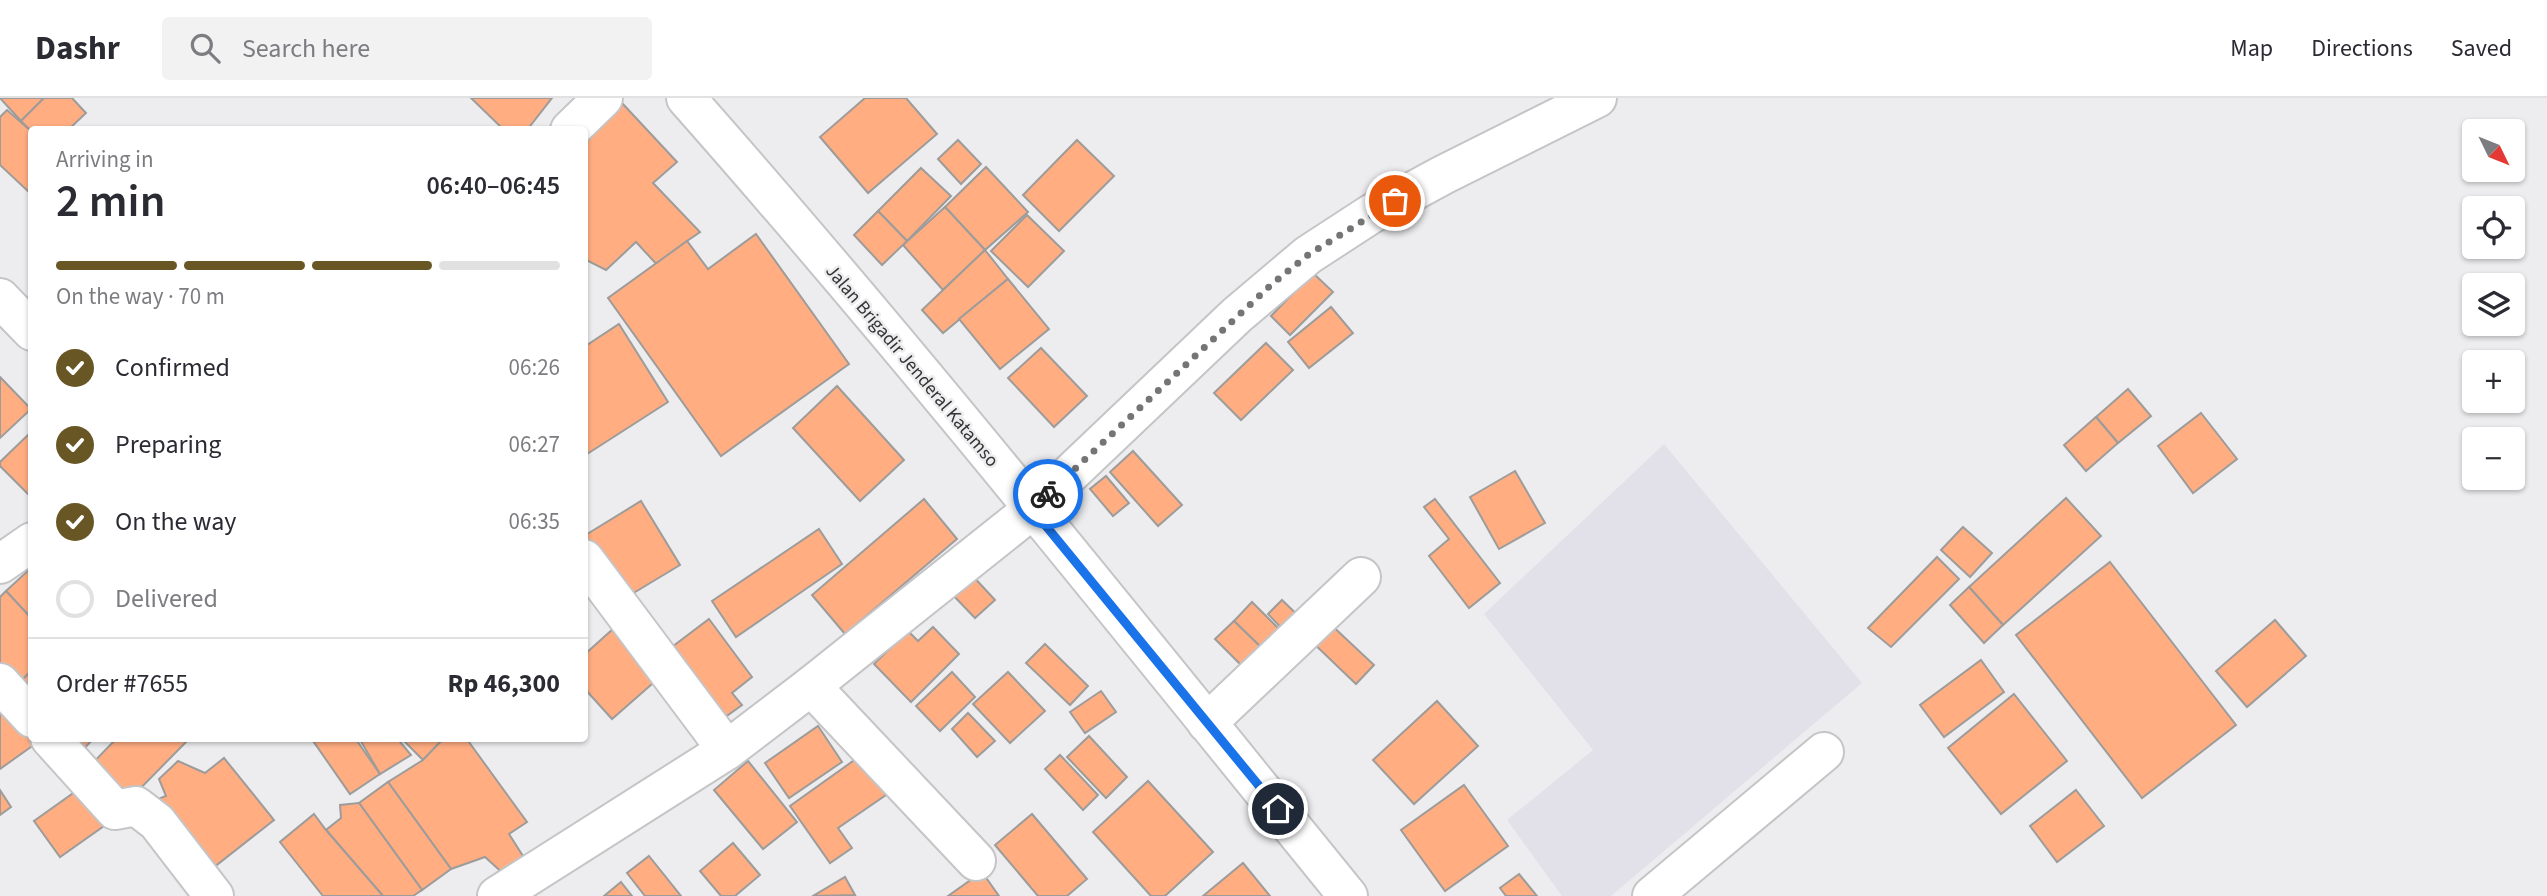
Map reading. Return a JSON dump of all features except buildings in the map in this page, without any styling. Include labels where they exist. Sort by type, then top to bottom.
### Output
[{"type":"street","points":[[574,126],[603,98]]},
{"type":"street","name":"Jalan Brigadir Jenderal Katamso","points":[[686,98],[777,201],[1348,896]]},
{"type":"street","points":[[497,896],[727,750],[811,686],[1032,509],[1237,315],[1308,255],[1371,214],[1443,174],[1597,98]]},
{"type":"street","points":[[0,298],[28,327]]},
{"type":"street","points":[[0,564],[28,545]]},
{"type":"street","points":[[588,564],[727,750]]},
{"type":"street","points":[[1207,723],[1361,577]]},
{"type":"street","points":[[0,683],[28,714]]},
{"type":"street","points":[[811,686],[976,861]]},
{"type":"street","points":[[54,742],[115,810],[136,806],[157,822],[214,896]]},
{"type":"street","points":[[1652,896],[1824,752]]},
{"type":"shaded area","points":[[1664,444],[1862,683],[1611,896],[1562,896],[1507,820],[1593,750],[1484,614]]},
{"type":"way so far","points":[[1048,494],[1272,284],[1308,255],[1395,201]]},
{"type":"route","points":[[1048,494],[1032,509],[1278,809]]}]
